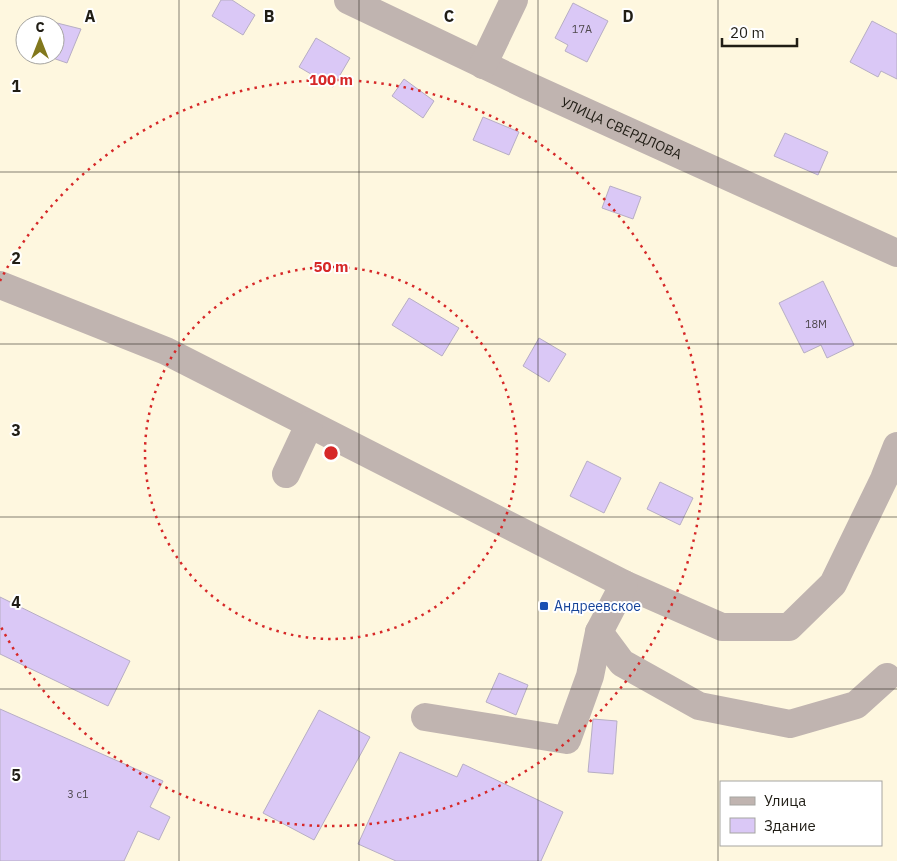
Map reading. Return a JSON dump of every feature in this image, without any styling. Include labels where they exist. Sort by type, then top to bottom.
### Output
[{"type":"street","name":"УЛИЦА СВЕРДЛОВА","points":[[348,0],[483,65],[897,253]]},
{"type":"street","points":[[483,65],[514,0]]},
{"type":"street","points":[[0,285],[166,351],[624,584],[722,627],[789,627],[833,584],[890,482],[897,446]]},
{"type":"street","points":[[286,474],[309,425]]},
{"type":"street","points":[[425,718],[567,740],[590,676],[599,632],[624,584]]},
{"type":"street","points":[[599,632],[622,663],[700,706],[790,724],[856,705],[887,677]]},
{"type":"building","points":[[221,0],[232,0],[255,15],[243,35],[212,16]]},
{"type":"building","points":[[573,3],[608,21],[587,62],[565,51],[568,45],[555,38]]},
{"type":"building","points":[[872,21],[897,34],[897,79],[881,71],[878,77],[850,62]]},
{"type":"building","points":[[65,25],[81,29],[67,63],[65,62]]},
{"type":"building","points":[[316,38],[350,58],[333,87],[299,67]]},
{"type":"building","points":[[404,79],[434,101],[423,118],[392,96]]},
{"type":"building","points":[[483,117],[519,132],[509,155],[473,140]]},
{"type":"building","points":[[785,133],[828,152],[818,175],[774,156]]},
{"type":"building","points":[[610,186],[641,197],[633,219],[602,208]]},
{"type":"building","points":[[823,281],[854,345],[827,358],[821,345],[804,353],[779,303]]},
{"type":"building","points":[[409,298],[459,328],[442,356],[392,325]]},
{"type":"building","points":[[539,338],[566,354],[549,382],[523,366]]},
{"type":"building","points":[[587,461],[621,478],[604,513],[570,496]]},
{"type":"building","points":[[660,482],[693,498],[680,525],[647,509]]},
{"type":"building","points":[[0,597],[130,661],[108,706],[0,654]]},
{"type":"building","points":[[499,673],[528,685],[516,715],[486,702]]},
{"type":"building","points":[[0,709],[163,781],[150,807],[170,817],[159,840],[138,831],[124,861],[0,861]]},
{"type":"building","points":[[319,710],[370,737],[314,840],[263,813]]},
{"type":"building","points":[[593,719],[617,721],[613,774],[588,772]]},
{"type":"building","points":[[400,752],[457,777],[463,764],[563,812],[541,861],[396,861],[358,844]]},
{"type":"place","name":"Андреевское","points":[[544,606]]}]
